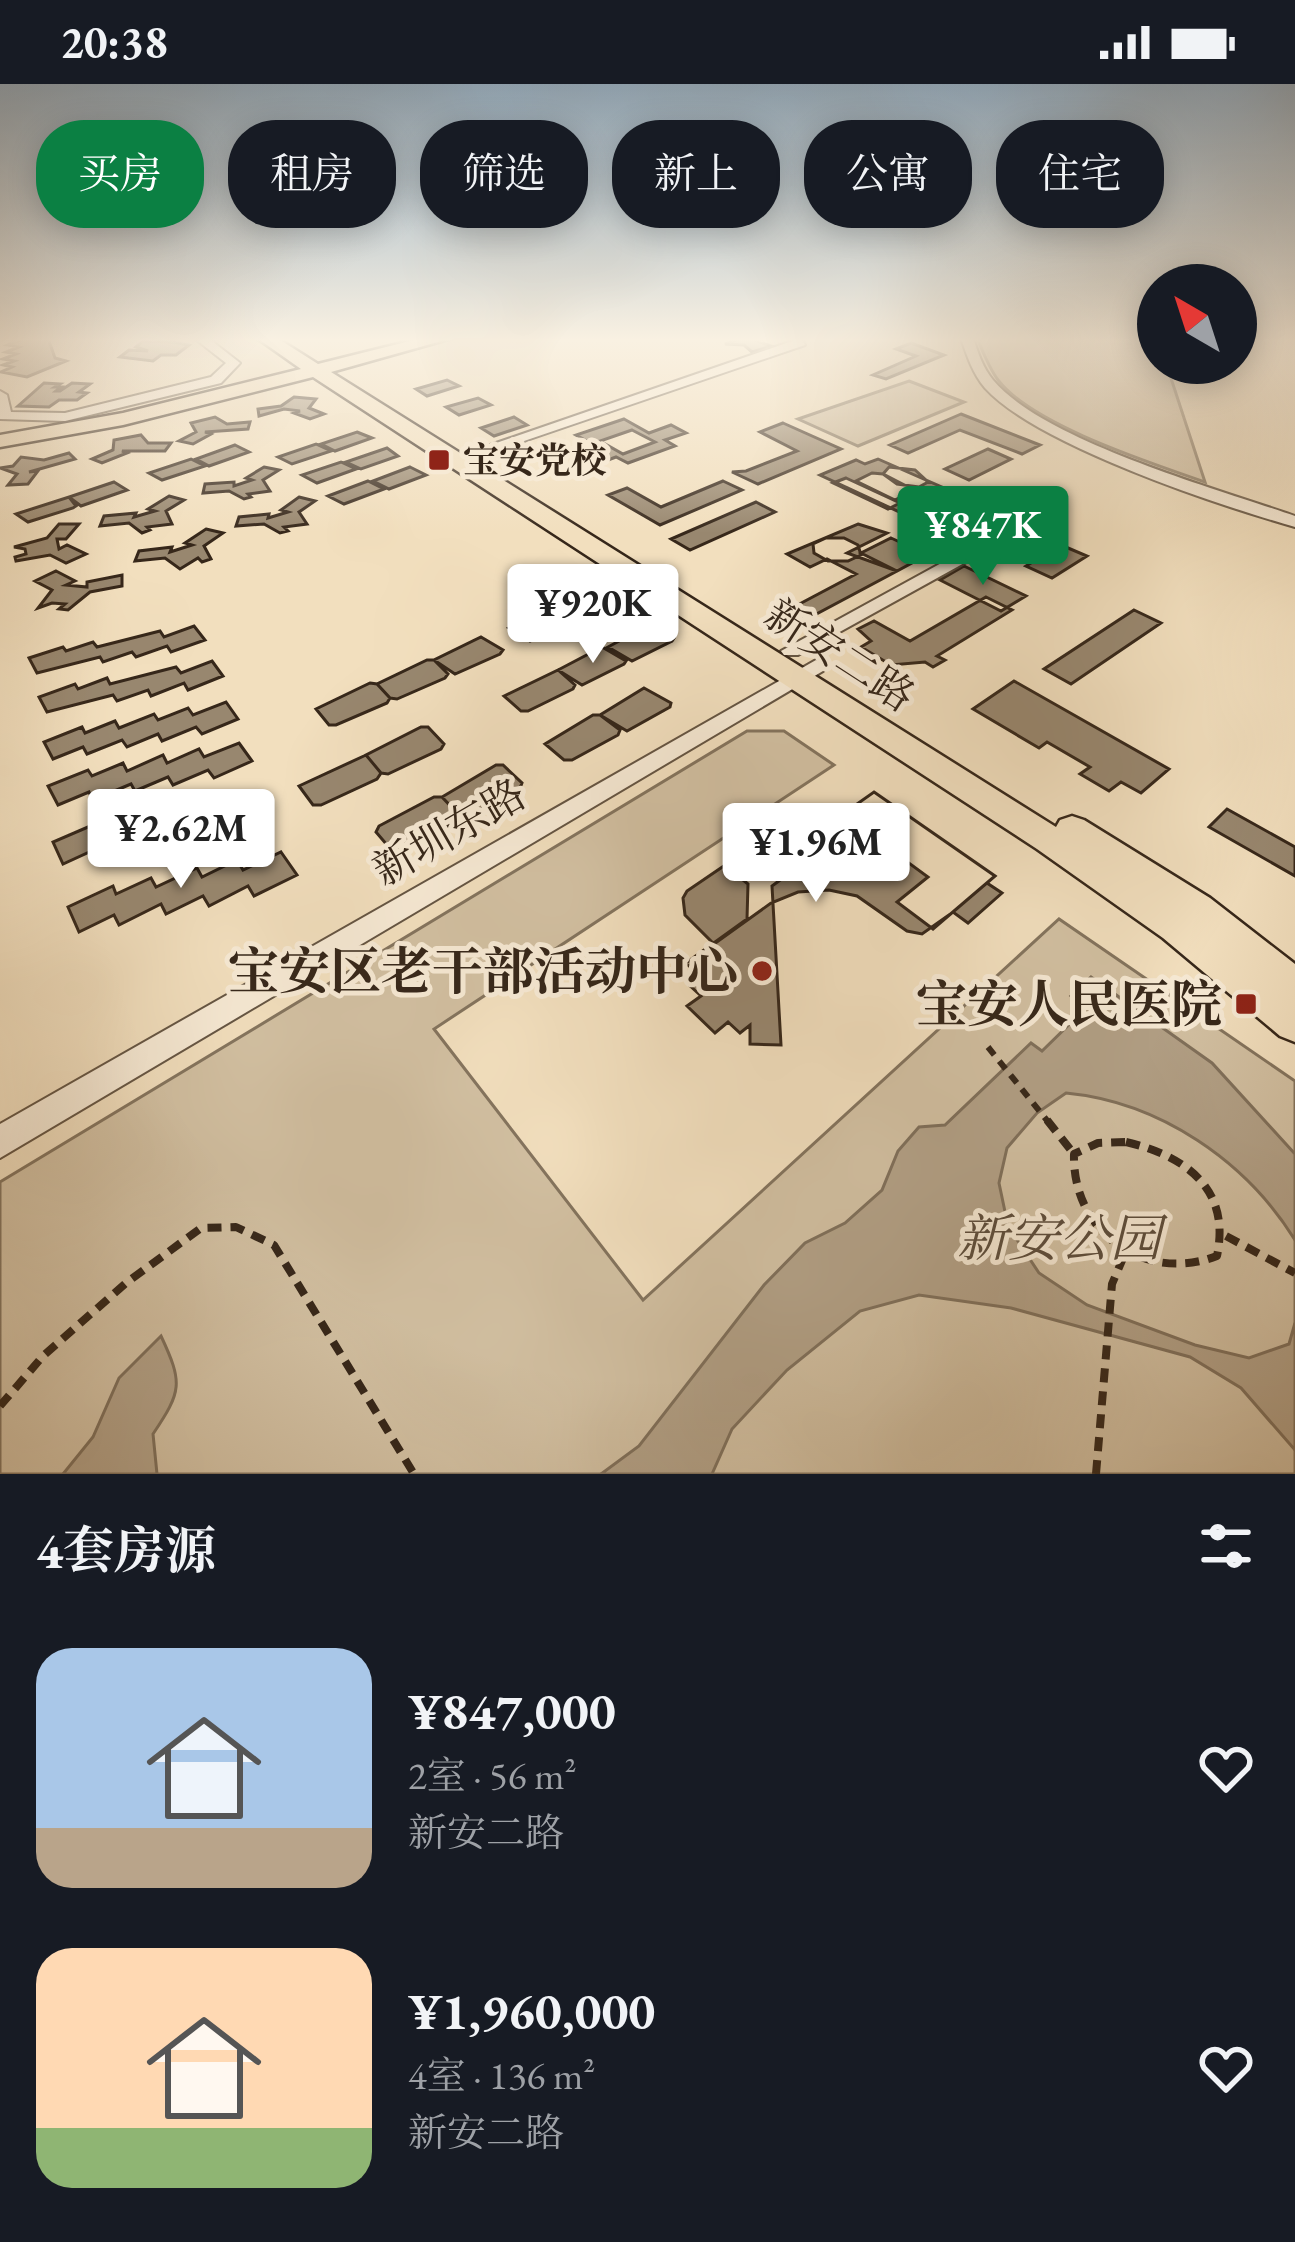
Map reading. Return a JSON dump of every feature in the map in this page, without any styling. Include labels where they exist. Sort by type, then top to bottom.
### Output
[{"type":"main road","points":[[0,445],[126,424],[203,403]]},
{"type":"main road","name":"新安二路","points":[[377,403],[1197,909],[1295,987]]},
{"type":"main road","name":"新安二路","points":[[383,403],[476,454],[802,665],[1177,927],[1295,1023]]},
{"type":"main road","points":[[1049,840],[1066,856],[1074,887],[1112,883],[1158,891],[1197,909]]},
{"type":"street","points":[[2,403],[5,416],[65,417],[123,403]]},
{"type":"street","points":[[476,454],[624,403]]},
{"type":"street","points":[[1015,403],[1036,418],[1117,455],[1295,522]]},
{"type":"street","name":"新圳东路","points":[[0,1142],[802,665],[1039,515]]},
{"type":"path","points":[[988,1047],[1074,1154],[1072,1185],[1090,1223],[1126,1251],[1172,1265],[1197,1265],[1216,1256],[1226,1236],[1222,1210],[1199,1177],[1153,1148],[1114,1139],[1088,1144],[1074,1154]]},
{"type":"path","points":[[0,1406],[43,1356],[126,1283],[201,1228],[236,1227],[274,1245],[414,1474]]},
{"type":"path","points":[[1226,1236],[1295,1273]]},
{"type":"path","points":[[1096,1474],[1112,1284],[1126,1251]]},
{"type":"green space","points":[[845,403],[962,403],[858,446],[798,419]]},
{"type":"green space","points":[[1023,403],[1179,403],[1205,482],[1094,441]]},
{"type":"green space","name":"新安公园","points":[[747,731],[784,731],[834,765],[434,1029],[643,1300],[1059,919],[1295,1081],[1295,1474],[0,1474],[0,1182]]},
{"type":"shaded area","points":[[1091,977],[1212,1063],[1295,1154],[1295,1240],[1252,1185],[1197,1140],[1135,1109],[1066,1093],[1037,1113],[1007,1148],[999,1183],[1008,1226],[1039,1273],[1087,1305],[1195,1345],[1249,1358],[1289,1344],[1295,1323],[1295,1450],[1241,1388],[1190,1357],[1011,1308],[919,1295],[860,1311],[787,1370],[732,1429],[712,1474],[601,1474],[639,1446],[764,1285],[805,1243],[845,1223],[882,1190],[898,1151],[919,1127],[945,1125],[1031,1043],[1042,1051],[1086,1008],[1071,996]]},
{"type":"shaded area","points":[[161,1336],[176,1386],[170,1407],[153,1434],[157,1474],[63,1474],[93,1437],[119,1378]]},
{"type":"building","points":[[22,403],[55,403],[49,407],[18,406]]},
{"type":"building","points":[[313,403],[309,408],[324,414],[310,419],[294,413],[300,411],[284,409],[259,416],[258,409]]},
{"type":"building","points":[[461,403],[491,405],[459,415],[446,407]]},
{"type":"building","points":[[961,414],[1040,445],[1022,454],[960,430],[908,453],[890,445]]},
{"type":"building","points":[[215,417],[227,424],[250,422],[248,429],[205,432],[211,434],[193,444],[179,441],[196,432],[191,423]]},
{"type":"building","points":[[514,417],[527,425],[494,436],[481,428]]},
{"type":"building","points":[[624,419],[649,433],[671,425],[686,433],[665,440],[675,446],[628,463],[616,457],[592,466],[577,457],[601,449],[576,435]],"holes":[[[632,430],[655,442],[623,454],[600,441]]]},
{"type":"building","points":[[783,423],[841,449],[758,484],[732,472],[797,451],[760,432]]},
{"type":"building","points":[[357,432],[372,438],[335,451],[321,444]]},
{"type":"building","points":[[141,435],[148,443],[171,443],[165,451],[122,451],[127,453],[102,463],[92,459],[113,450],[114,440]]},
{"type":"building","points":[[316,444],[331,451],[292,464],[278,457]]},
{"type":"building","points":[[235,445],[249,452],[209,466],[196,459]]},
{"type":"building","points":[[387,448],[398,456],[361,469],[346,462]]},
{"type":"building","points":[[988,449],[1011,459],[969,480],[945,469]]},
{"type":"building","points":[[69,453],[75,459],[29,472],[38,471],[28,484],[8,485],[17,474],[0,468],[13,466],[21,457],[44,460]]},
{"type":"building","points":[[191,459],[205,466],[162,480],[149,473]]},
{"type":"building","points":[[878,459],[944,488],[930,494],[942,499],[908,516],[820,475],[856,460],[865,464]],"holes":[[[872,473],[914,490],[895,500],[856,481]]]},
{"type":"building","points":[[341,462],[356,469],[317,483],[302,475]]},
{"type":"building","points":[[264,467],[279,470],[263,480],[270,491],[248,494],[251,497],[244,499],[229,491],[203,493],[205,484],[234,482],[234,486],[252,480],[246,478]]},
{"type":"building","points":[[410,467],[426,475],[389,489],[373,481]]},
{"type":"building","points":[[889,467],[915,470],[928,482],[919,487],[897,484],[883,474]]},
{"type":"building","points":[[846,478],[900,503],[888,509],[833,483]]},
{"type":"building","points":[[368,481],[384,489],[344,504],[328,496]]},
{"type":"building","points":[[723,481],[742,490],[660,525],[608,495],[627,488],[661,507]]},
{"type":"building","points":[[114,482],[127,490],[81,506],[69,497]]},
{"type":"building","points":[[169,496],[184,500],[166,511],[172,524],[147,527],[150,530],[142,533],[129,523],[100,526],[104,516],[136,513],[134,517],[155,511],[148,509]]},
{"type":"building","points":[[69,497],[73,508],[28,522],[16,514]]},
{"type":"building","points":[[299,497],[315,501],[299,512],[307,524],[284,527],[288,531],[280,533],[264,524],[236,526],[239,517],[269,514],[268,518],[288,512],[281,510]]},
{"type":"building","points":[[756,502],[775,512],[690,550],[671,539]]},
{"type":"building","points":[[963,516],[986,526],[950,546],[927,535]]},
{"type":"building","points":[[59,524],[79,524],[66,539],[57,539],[59,549],[67,545],[86,554],[66,563],[50,555],[16,561],[15,557],[26,554],[25,549],[14,547],[47,538]]},
{"type":"building","points":[[858,524],[887,533],[847,553],[897,571],[807,619],[790,609],[856,574],[827,559],[810,567],[787,554]]},
{"type":"building","points":[[206,529],[223,533],[204,546],[211,559],[202,562],[198,558],[180,569],[165,558],[135,561],[139,551],[172,547],[170,552],[192,545],[185,543]]},
{"type":"building","points":[[844,538],[858,545],[861,555],[828,561],[814,553],[813,544]]},
{"type":"building","points":[[891,538],[914,541],[934,551],[897,571],[861,553]]},
{"type":"building","points":[[1061,545],[1087,556],[1052,578],[1026,566]]},
{"type":"building","points":[[964,566],[1026,596],[1001,611],[940,580]]},
{"type":"building","points":[[56,571],[75,581],[66,585],[87,587],[87,582],[122,575],[122,586],[90,592],[68,610],[59,609],[65,604],[52,603],[38,608],[52,590],[35,581]]},
{"type":"building","points":[[599,588],[620,603],[580,620],[558,607]]},
{"type":"building","points":[[986,597],[1012,610],[937,656],[945,660],[933,667],[925,662],[891,665],[861,647],[871,641],[858,629],[874,621],[910,641]]},
{"type":"building","points":[[558,607],[572,623],[530,641],[509,628]]},
{"type":"building","points":[[1134,610],[1161,623],[1071,684],[1044,669]]},
{"type":"building","points":[[649,625],[674,638],[632,661],[608,647]]},
{"type":"building","points":[[194,626],[205,640],[171,652],[167,646],[136,657],[132,652],[103,662],[100,657],[37,673],[29,658],[63,647],[66,651],[93,642],[97,647],[160,631],[164,637]]},
{"type":"building","points":[[481,637],[503,650],[455,674],[434,660]]},
{"type":"building","points":[[602,647],[624,664],[582,685],[558,670]]},
{"type":"building","points":[[434,660],[448,674],[445,678],[397,699],[377,684]]},
{"type":"building","points":[[212,661],[223,676],[188,690],[184,683],[151,696],[148,690],[117,701],[113,695],[47,712],[39,697],[107,678],[110,684],[176,667],[181,673]]},
{"type":"building","points":[[558,670],[575,685],[573,689],[528,711],[521,711],[504,696]]},
{"type":"building","points":[[1014,681],[1169,769],[1141,793],[1121,782],[1109,791],[1080,774],[1090,767],[1047,742],[1039,748],[973,709]]},
{"type":"building","points":[[370,683],[390,698],[387,703],[336,725],[329,725],[316,709]]},
{"type":"building","points":[[644,688],[671,703],[670,707],[627,731],[600,715]]},
{"type":"building","points":[[226,702],[238,719],[202,734],[196,727],[162,741],[158,734],[127,747],[122,740],[87,754],[83,747],[53,759],[44,742],[82,727],[85,733],[115,721],[119,728],[154,714],[158,720],[188,708],[193,715]]},
{"type":"building","points":[[593,715],[620,730],[618,735],[572,760],[564,760],[545,744]]},
{"type":"building","points":[[428,727],[444,744],[441,749],[388,774],[381,773],[366,755]]},
{"type":"building","points":[[239,743],[252,761],[214,778],[208,770],[173,785],[168,777],[135,791],[131,784],[93,800],[89,792],[58,805],[48,786],[88,770],[92,776],[123,763],[127,771],[163,755],[167,763],[199,749],[204,757]]},
{"type":"building","points":[[366,755],[381,773],[377,779],[321,805],[313,805],[299,786]]},
{"type":"building","points":[[503,765],[522,783],[520,788],[468,816],[460,816],[442,797]]},
{"type":"building","points":[[874,792],[995,876],[933,929],[897,902],[928,877],[868,833],[849,847],[824,848],[772,886],[781,1045],[750,1044],[750,1025],[740,1033],[728,1022],[715,1033],[687,1006],[701,996],[688,984],[699,976],[686,963],[747,919],[748,884],[726,866],[812,806],[850,809]]},
{"type":"building","points":[[874,792],[995,876],[987,883],[1002,893],[968,923],[953,912],[922,934],[907,931],[857,896],[829,890],[798,892],[771,903],[714,944],[685,915],[687,891],[812,806],[850,809]]},
{"type":"building","points":[[254,793],[268,814],[228,833],[222,823],[185,840],[180,832],[145,848],[140,839],[100,857],[96,849],[63,864],[53,842],[95,824],[99,831],[131,816],[136,824],[174,807],[179,816],[212,801],[218,809]]},
{"type":"building","points":[[442,797],[460,816],[457,822],[393,852],[376,832],[379,826]]},
{"type":"building","points":[[1227,809],[1295,847],[1295,876],[1209,827]]},
{"type":"building","points":[[281,852],[297,875],[254,896],[248,886],[209,906],[203,896],[166,914],[161,904],[119,925],[114,915],[79,932],[68,907],[113,886],[116,894],[151,878],[156,887],[197,868],[202,877],[237,860],[243,870]]},
{"type":"place","name":"宝安党校","points":[[439,460]]},
{"type":"place","name":"宝安区老干部活动中心","points":[[762,971]]},
{"type":"place","name":"宝安人民医院","points":[[1246,1004]]}]
